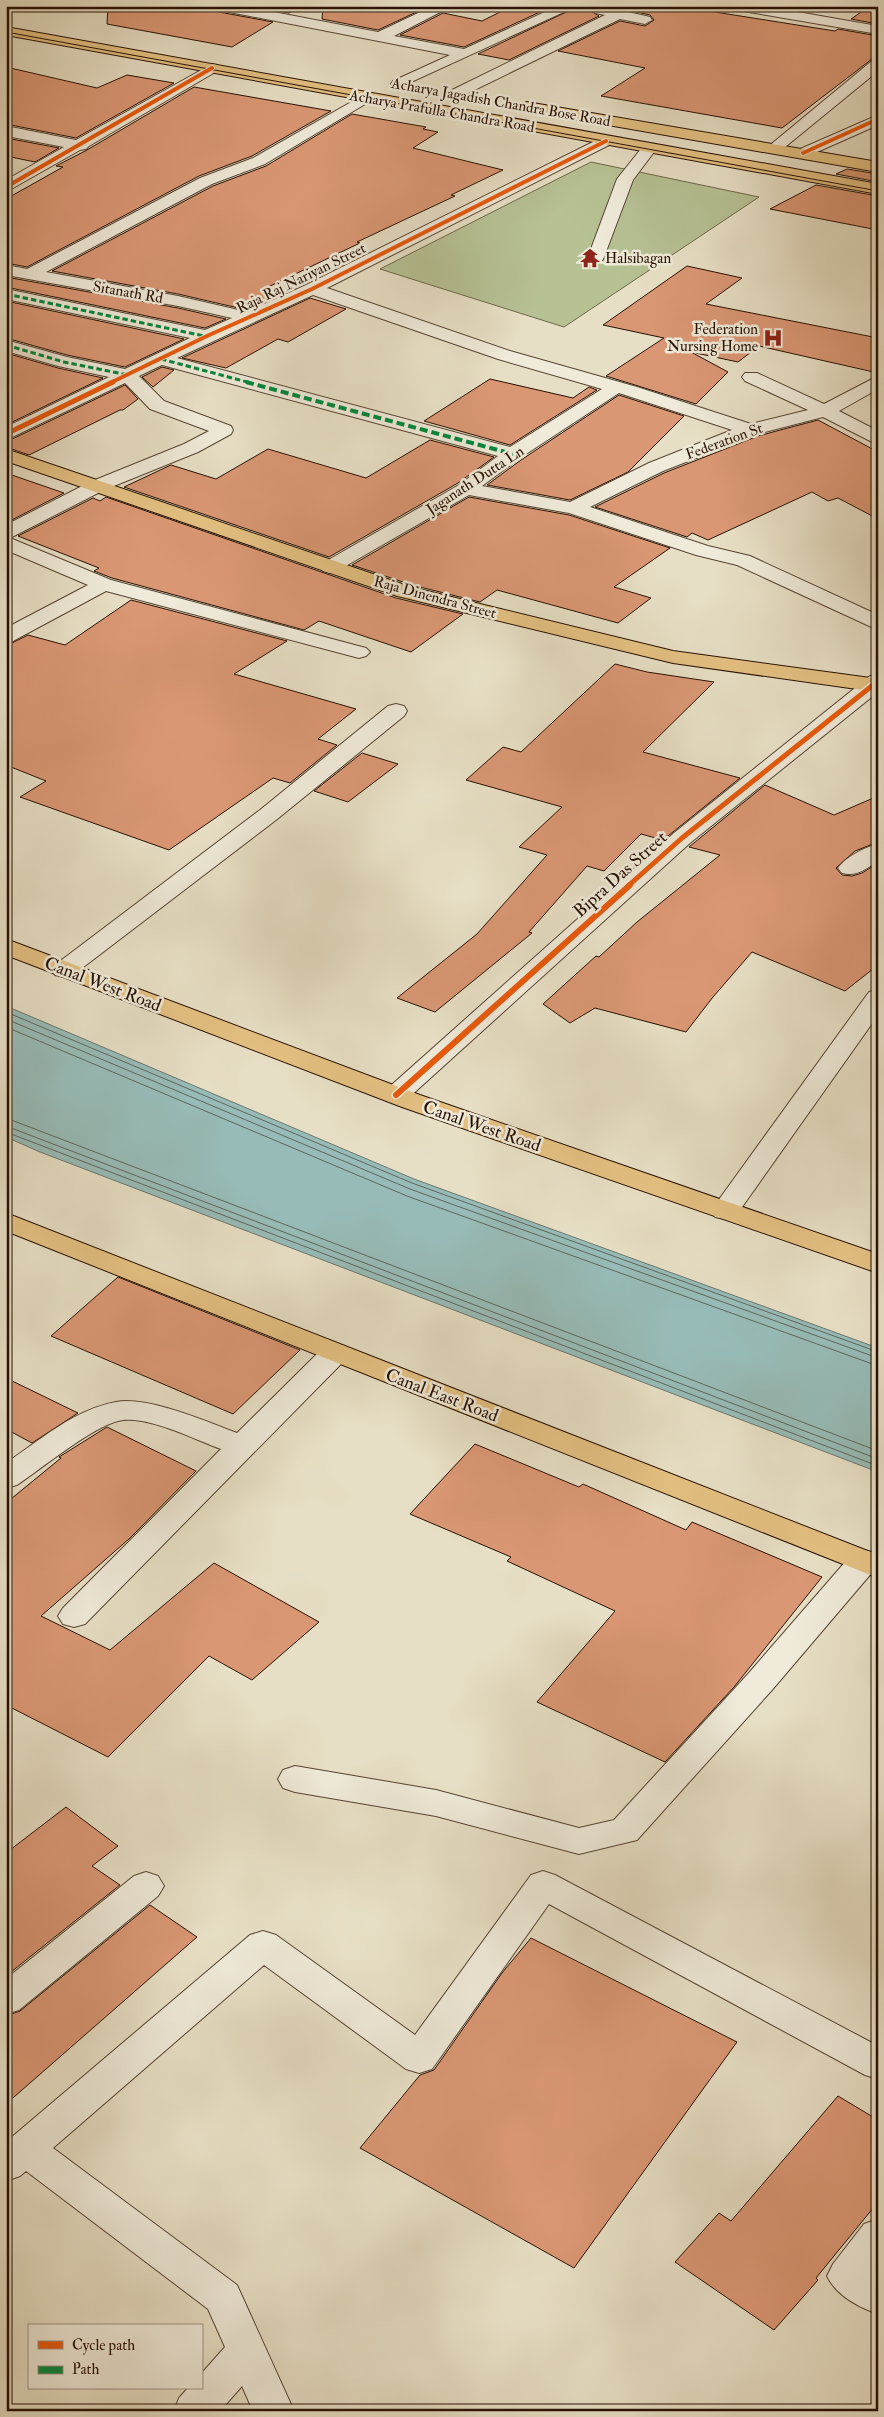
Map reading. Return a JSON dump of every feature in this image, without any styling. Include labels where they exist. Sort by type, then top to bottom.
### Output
[{"type":"main road","name":"Acharya Prafulla Chandra Road","points":[[6,31],[878,189]]},
{"type":"main road","name":"Acharya Jagadish Chandra Bose Road","points":[[393,83],[484,99]]},
{"type":"main road","name":"Acharya Jagadish Chandra Bose Road","points":[[513,104],[878,167]]},
{"type":"main road","name":"Raja Dinendra Street","points":[[6,454],[404,592],[673,656],[876,684]]},
{"type":"main road","name":"Canal West Road","points":[[6,946],[64,970],[396,1095],[878,1264]]},
{"type":"main road","name":"Canal East Road","points":[[6,1221],[871,1564]]},
{"type":"street","points":[[219,6],[463,53]]},
{"type":"street","points":[[266,16],[283,6]]},
{"type":"street","points":[[378,38],[445,6]]},
{"type":"street","points":[[393,83],[570,6]]},
{"type":"street","points":[[585,6],[645,20]]},
{"type":"street","points":[[737,6],[878,30]]},
{"type":"street","points":[[455,94],[618,14]]},
{"type":"street","points":[[774,149],[878,63]]},
{"type":"street","points":[[6,187],[81,146],[212,68]]},
{"type":"street","points":[[28,274],[206,181],[259,161],[367,97]]},
{"type":"street","points":[[803,153],[878,119]]},
{"type":"street","points":[[6,131],[81,146]]},
{"type":"street","name":"Raja Raj Nariyan Street","points":[[6,434],[207,336],[312,289],[606,141]]},
{"type":"street","points":[[596,257],[617,196],[625,179],[649,148]]},
{"type":"street","name":"Sitanath Rd","points":[[6,270],[178,301],[248,318]]},
{"type":"street","points":[[312,289],[504,355],[616,387],[750,430]]},
{"type":"street","points":[[6,294],[207,336]]},
{"type":"street","points":[[6,345],[64,362],[128,375],[157,405],[224,430],[191,448],[97,486],[6,533]]},
{"type":"street","points":[[161,359],[514,454]]},
{"type":"street","points":[[751,377],[825,411],[878,439]]},
{"type":"street","name":"Federation St","points":[[573,508],[656,466],[750,430],[825,411],[878,380]]},
{"type":"street","name":"Jaganath Dutta Ln","points":[[330,567],[466,489],[514,454],[616,387]]},
{"type":"street","points":[[466,489],[573,508],[703,551],[743,560],[878,624]]},
{"type":"street","points":[[6,543],[104,584],[359,652]]},
{"type":"street","points":[[6,637],[104,584]]},
{"type":"street","name":"Bipra Das Street","points":[[396,1095],[682,838],[876,684]]},
{"type":"street","points":[[64,970],[268,815],[396,711]]},
{"type":"street","points":[[850,868],[878,851]]},
{"type":"street","points":[[725,1211],[878,997]]},
{"type":"street","points":[[74,1616],[335,1353]]},
{"type":"street","points":[[6,1478],[100,1416],[119,1411],[148,1413],[242,1446]]},
{"type":"street","points":[[295,1779],[436,1803],[579,1841],[625,1831],[760,1682],[871,1564]]},
{"type":"street","points":[[274,2411],[223,2296],[16,2157],[263,1946],[419,2058],[543,1885],[878,2064]]},
{"type":"street","points":[[6,2000],[146,1886]]},
{"type":"street","points":[[878,2236],[847,2276],[878,2297]]},
{"type":"street","points":[[194,2411],[247,2351]]},
{"type":"green space","points":[[591,162],[759,197],[564,327],[380,269]]},
{"type":"water","points":[[6,1006],[414,1179],[878,1348],[878,1472],[40,1152],[6,1137]]},
{"type":"building","points":[[108,6],[210,6],[219,12],[273,22],[232,47],[107,24]]},
{"type":"building","points":[[253,6],[301,6],[289,13]]},
{"type":"building","points":[[323,6],[411,6],[423,9],[378,30],[322,19]]},
{"type":"building","points":[[512,6],[553,6],[464,47],[400,35],[443,13],[482,21]]},
{"type":"building","points":[[579,6],[593,6],[591,11],[599,16],[509,60],[478,54]]},
{"type":"building","points":[[611,6],[677,6],[878,36],[878,57],[872,59],[782,128],[601,96],[645,68],[558,51],[620,21],[645,26],[654,20],[650,15]]},
{"type":"building","points":[[870,6],[878,6],[878,24],[851,19]]},
{"type":"building","points":[[6,67],[97,88],[127,75],[174,83],[76,138],[6,124]]},
{"type":"building","points":[[194,87],[331,111],[252,156],[199,176],[27,267],[6,263],[6,199],[63,167],[56,166],[87,150]]},
{"type":"building","points":[[352,114],[426,127],[423,129],[438,132],[413,148],[503,170],[451,195],[455,196],[357,242],[360,243],[266,288],[286,292],[247,310],[178,294],[52,271],[213,186],[266,166]]},
{"type":"building","points":[[6,138],[59,148],[35,162],[6,156]]},
{"type":"building","points":[[847,169],[878,174],[878,182],[836,174]]},
{"type":"building","points":[[816,185],[878,196],[878,230],[770,209]]},
{"type":"building","points":[[687,266],[742,278],[706,304],[878,338],[878,373],[759,346],[738,362],[691,352],[728,372],[696,404],[606,376],[664,338],[603,325]]},
{"type":"building","points":[[6,277],[178,308],[226,319],[205,328],[6,287]]},
{"type":"building","points":[[310,298],[346,309],[288,342],[278,339],[226,368],[182,358]]},
{"type":"building","points":[[6,301],[184,339],[125,367],[67,355],[6,338]]},
{"type":"building","points":[[6,353],[58,368],[103,378],[6,425]]},
{"type":"building","points":[[162,367],[174,370],[153,387],[142,377]]},
{"type":"building","points":[[490,379],[573,398],[589,387],[597,390],[510,445],[424,421]]},
{"type":"building","points":[[125,385],[138,399],[123,410],[29,455],[6,447],[6,442]]},
{"type":"building","points":[[619,395],[684,416],[628,472],[570,500],[487,485],[521,460]]},
{"type":"building","points":[[818,420],[878,452],[878,519],[838,498],[828,501],[812,492],[708,540],[692,533],[687,537],[595,507],[664,473],[758,436]]},
{"type":"building","points":[[430,440],[494,457],[458,483],[329,557],[124,487],[171,465],[216,479],[268,449],[366,478]]},
{"type":"building","points":[[6,473],[64,493],[6,523]]},
{"type":"building","points":[[106,497],[396,598],[463,614],[411,652],[319,621],[304,630],[112,578],[94,571],[99,568],[18,536],[93,498],[100,501]]},
{"type":"building","points":[[469,497],[569,515],[670,548],[614,587],[651,598],[618,623],[497,590],[480,602],[412,585],[352,565]]},
{"type":"building","points":[[131,600],[287,641],[234,674],[356,709],[318,739],[337,745],[290,783],[273,778],[169,850],[20,797],[46,781],[6,765],[6,646],[28,635],[65,645]]},
{"type":"building","points":[[615,664],[647,672],[714,682],[643,752],[740,778],[663,840],[641,834],[604,871],[587,866],[529,932],[532,933],[435,1012],[397,998],[477,934],[547,855],[519,847],[562,807],[466,780],[503,747],[521,752]]},
{"type":"building","points":[[362,753],[398,764],[348,802],[314,791]]},
{"type":"building","points":[[765,785],[834,815],[878,796],[878,842],[855,851],[836,868],[842,875],[852,876],[862,873],[878,863],[878,965],[845,991],[752,952],[686,1032],[595,1008],[570,1023],[543,1004],[596,956],[599,957],[637,922],[720,855],[689,847]]},
{"type":"building","points":[[118,1277],[300,1350],[233,1414],[51,1336]]},
{"type":"building","points":[[6,1378],[78,1413],[32,1443],[6,1429]]},
{"type":"building","points":[[107,1427],[196,1471],[130,1538],[41,1616],[110,1650],[214,1563],[319,1622],[252,1680],[209,1656],[108,1757],[6,1705],[6,1503],[61,1458],[59,1457]]},
{"type":"building","points":[[475,1444],[579,1487],[583,1484],[686,1530],[692,1522],[822,1577],[734,1687],[665,1762],[537,1702],[615,1611],[507,1561],[511,1557],[410,1514]]},
{"type":"building","points":[[66,1807],[118,1846],[92,1866],[120,1885],[6,1976],[6,1853]]},
{"type":"building","points":[[150,1905],[197,1937],[6,2104],[6,2016],[20,2011]]},
{"type":"building","points":[[531,1938],[737,2042],[574,2268],[360,2148],[420,2075],[434,2070],[502,1973]]},
{"type":"building","points":[[838,2096],[878,2120],[878,2202],[816,2278],[818,2280],[774,2330],[675,2262],[719,2213],[731,2221]]},
{"type":"tram line","points":[[6,32],[878,191]]},
{"type":"marked path","points":[[6,294],[204,336]]},
{"type":"marked path","points":[[6,345],[64,362],[128,375]]},
{"type":"marked path","points":[[161,359],[513,454]]},
{"type":"cycle path","points":[[6,187],[212,68]]},
{"type":"cycle path","points":[[803,153],[878,119]]},
{"type":"cycle path","points":[[6,434],[207,336],[312,289],[606,141]]},
{"type":"cycle path","points":[[396,1095],[682,838],[878,681]]},
{"type":"place","name":"Halsibagan","points":[[590,258]]},
{"type":"place","name":"Federation Nursing Home","points":[[773,338]]}]
